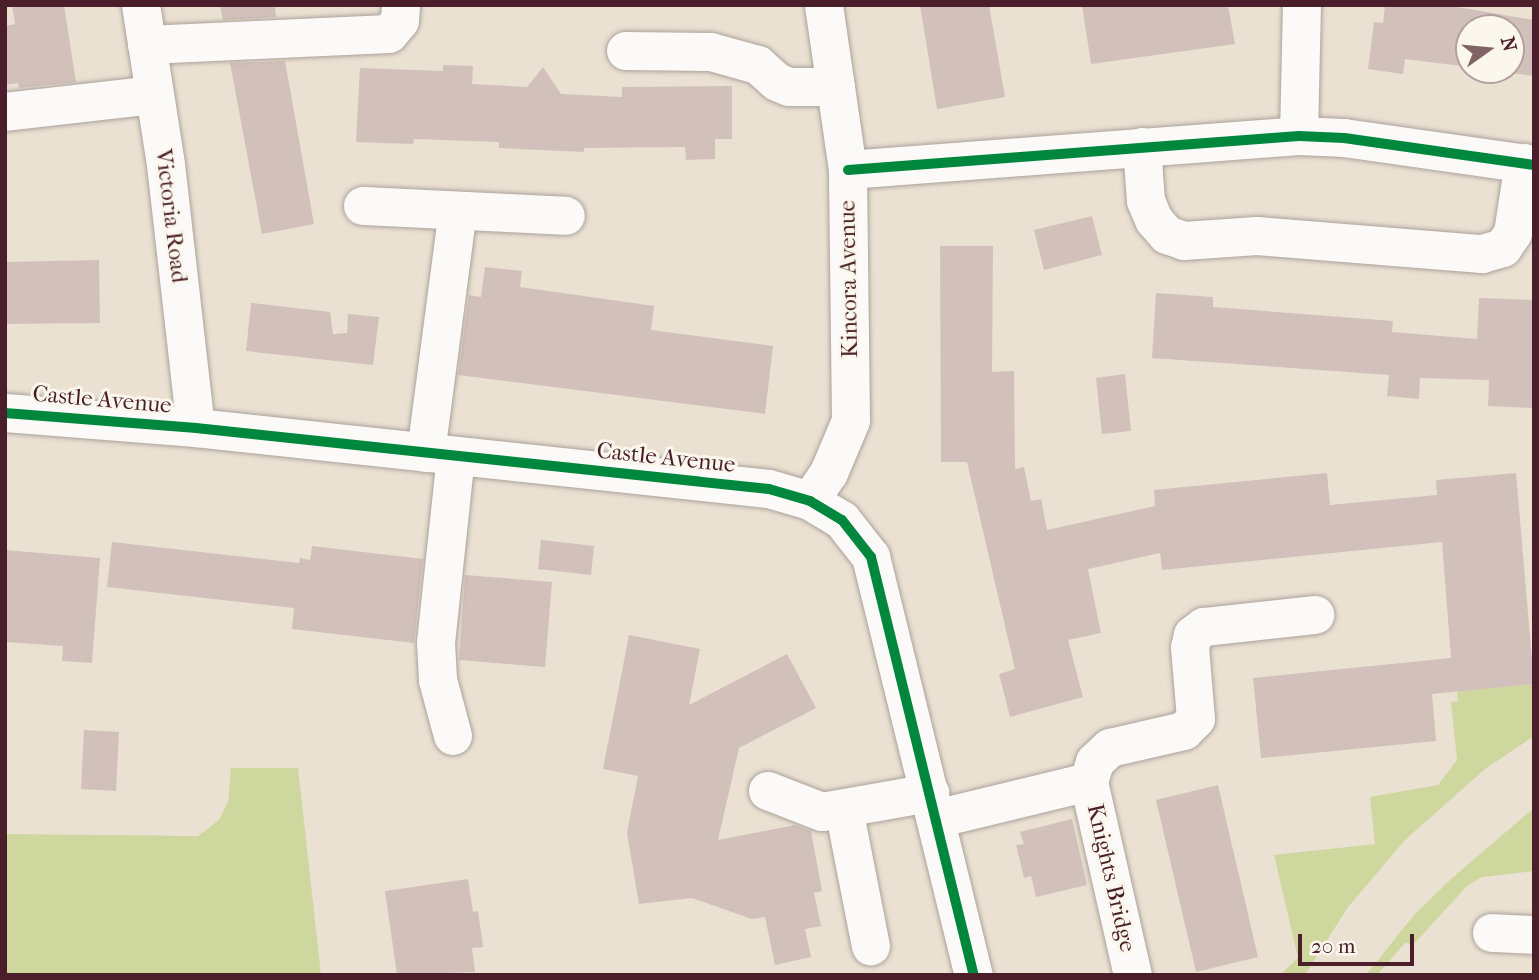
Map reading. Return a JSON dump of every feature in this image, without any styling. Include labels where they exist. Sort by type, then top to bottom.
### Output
[{"type":"street","name":"Victoria Road","points":[[141,5],[166,165],[196,428]]},
{"type":"street","points":[[147,45],[389,34],[400,21],[401,5]]},
{"type":"street","name":"Kincora Avenue","points":[[810,501],[829,473],[850,421],[848,170],[824,5]]},
{"type":"street","points":[[1299,135],[1302,5]]},
{"type":"street","points":[[626,51],[711,52],[758,65],[777,82],[789,87],[836,87]]},
{"type":"street","points":[[5,112],[154,95]]},
{"type":"street","points":[[848,170],[1142,147],[1299,135],[1344,138],[1529,164],[1513,233],[1503,248],[1482,254],[1257,236],[1184,242],[1167,235],[1154,220],[1146,201],[1142,147]]},
{"type":"street","points":[[363,206],[566,216]]},
{"type":"street","points":[[453,736],[438,680],[436,643],[441,455],[458,211]]},
{"type":"street","name":"Castle Avenue","points":[[5,413],[196,428],[769,489],[810,501],[842,520],[871,557],[974,975]]},
{"type":"street","name":"Knights Bridge","points":[[1133,975],[1089,782],[1095,762],[1110,748],[1184,731],[1196,719],[1189,648],[1193,635],[1204,627],[1315,615]]},
{"type":"street","name":"Knights Bridge","points":[[768,791],[822,812],[933,806],[1089,782]]},
{"type":"street","points":[[844,809],[871,946]]},
{"type":"street","points":[[1492,933],[1534,935]]},
{"type":"green space","points":[[1534,684],[1534,736],[1485,769],[1405,840],[1348,907],[1305,975],[1280,975],[1298,958],[1274,855],[1375,844],[1370,797],[1438,785],[1457,760],[1451,702],[1458,701],[1457,691]]},
{"type":"green space","points":[[231,768],[298,768],[321,975],[5,975],[5,834],[198,836],[219,820],[228,802]]},
{"type":"green space","points":[[1534,808],[1534,871],[1482,877],[1467,886],[1412,946],[1406,942],[1377,975],[1366,975],[1414,915],[1451,879]]},
{"type":"building","points":[[12,5],[64,5],[76,82],[19,88],[18,83],[5,85],[5,26],[15,24]]},
{"type":"building","points":[[220,5],[275,5],[276,17],[223,20]]},
{"type":"building","points":[[920,5],[989,5],[1005,97],[937,109]]},
{"type":"building","points":[[1082,5],[1228,5],[1235,44],[1091,64]]},
{"type":"building","points":[[1385,5],[1446,5],[1499,14],[1455,14],[1455,65],[1405,59],[1403,74],[1368,69],[1374,22],[1383,23]]},
{"type":"building","points":[[1525,18],[1534,20],[1534,76],[1525,75]]},
{"type":"building","points":[[285,61],[314,224],[262,234],[230,63]]},
{"type":"building","points":[[443,65],[473,66],[472,84],[527,87],[543,67],[561,94],[622,97],[622,87],[732,86],[732,139],[715,139],[715,159],[686,160],[685,147],[584,148],[584,152],[499,148],[499,142],[414,139],[413,144],[356,142],[360,68],[443,71]]},
{"type":"building","points":[[1092,216],[1102,255],[1044,270],[1034,230]]},
{"type":"building","points":[[940,246],[993,246],[992,372],[1014,371],[1015,469],[1024,467],[1031,501],[1041,499],[1047,530],[1155,506],[1154,490],[1327,473],[1330,505],[1437,495],[1436,480],[1516,473],[1534,684],[1432,694],[1436,741],[1261,758],[1253,678],[1451,658],[1442,542],[1162,570],[1160,553],[1088,569],[1101,633],[1068,640],[1083,697],[1010,717],[999,674],[1015,669],[967,462],[941,462]]},
{"type":"building","points":[[99,260],[100,323],[5,324],[5,262]]},
{"type":"building","points":[[485,267],[522,271],[520,287],[654,306],[651,330],[773,346],[765,414],[458,375],[469,295],[481,297]]},
{"type":"building","points":[[1156,293],[1213,297],[1213,307],[1393,321],[1392,332],[1477,339],[1479,298],[1534,300],[1534,408],[1488,406],[1489,380],[1420,378],[1419,399],[1387,396],[1389,375],[1152,358]]},
{"type":"building","points":[[251,303],[330,312],[333,334],[347,333],[348,314],[379,317],[373,365],[246,351]]},
{"type":"building","points":[[1125,374],[1131,431],[1102,434],[1096,378]]},
{"type":"building","points":[[541,540],[594,546],[591,575],[538,569]]},
{"type":"building","points":[[112,542],[299,563],[300,558],[310,560],[312,546],[423,559],[414,643],[292,629],[294,608],[107,587]]},
{"type":"building","points":[[5,550],[100,558],[92,663],[62,661],[63,646],[5,642]]},
{"type":"building","points":[[465,575],[552,582],[545,667],[459,660]]},
{"type":"building","points":[[629,635],[700,649],[689,705],[787,654],[816,708],[739,748],[718,840],[795,825],[811,831],[822,891],[814,893],[821,926],[805,929],[811,957],[775,965],[765,917],[752,919],[692,898],[639,904],[627,833],[638,776],[603,769]]},
{"type":"building","points":[[84,730],[119,732],[116,791],[81,789]]},
{"type":"building","points":[[1218,785],[1258,957],[1196,972],[1156,800]]},
{"type":"building","points":[[1072,819],[1087,885],[1036,897],[1031,876],[1024,878],[1016,845],[1024,844],[1020,832]]},
{"type":"building","points":[[468,879],[473,912],[478,911],[483,947],[472,948],[475,972],[397,975],[385,891]]},
{"type":"cycle path","points":[[848,170],[1299,136],[1344,138],[1534,165]]},
{"type":"cycle path","points":[[5,413],[196,428],[769,489],[810,501],[842,520],[871,557],[974,975]]}]
